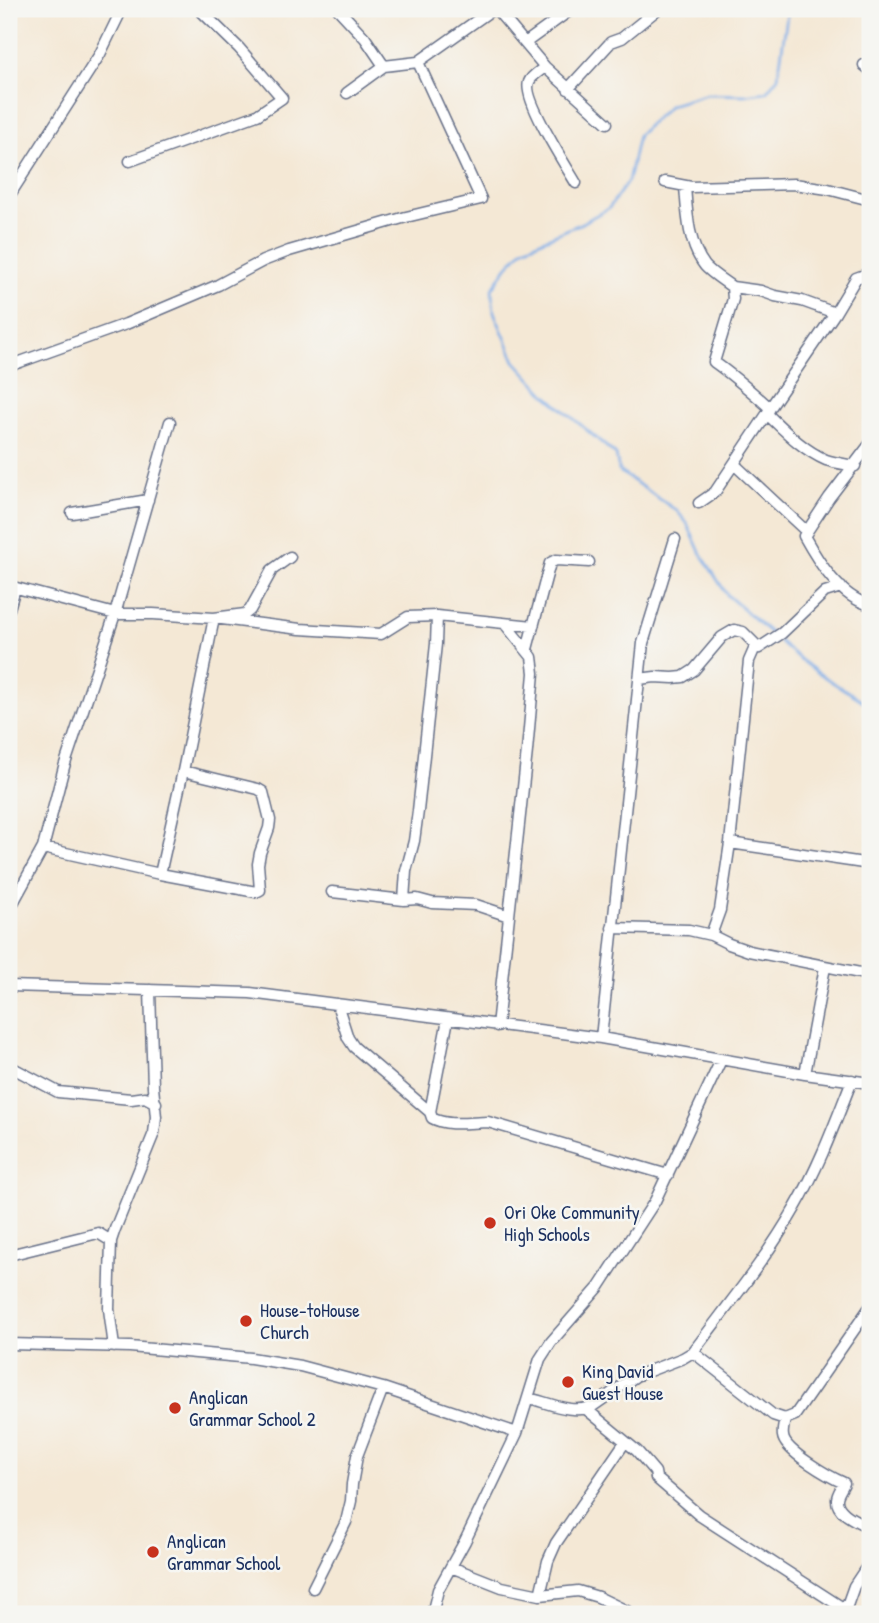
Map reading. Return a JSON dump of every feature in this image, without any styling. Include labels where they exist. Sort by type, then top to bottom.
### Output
[{"type":"street","points":[[9,196],[100,54],[122,9]]},
{"type":"street","points":[[130,161],[257,115],[282,98],[239,48],[199,9]]},
{"type":"street","points":[[338,9],[365,38],[384,66]]},
{"type":"street","points":[[346,93],[384,66],[418,62],[494,9],[545,67],[607,123]]},
{"type":"street","points":[[525,43],[572,9]]},
{"type":"street","points":[[568,89],[611,42],[622,38],[658,9]]},
{"type":"street","points":[[9,366],[126,324],[289,251],[406,217],[481,199],[418,62]]},
{"type":"street","points":[[545,67],[530,79],[529,97],[576,183]]},
{"type":"street","points":[[9,174],[18,182]]},
{"type":"street","points":[[666,182],[685,186],[794,184],[828,189],[870,200]]},
{"type":"street","points":[[685,186],[694,248],[707,269],[732,286],[802,301],[835,313]]},
{"type":"street","points":[[699,503],[715,492],[856,278],[870,274]]},
{"type":"street","points":[[732,286],[733,299],[714,362],[741,382],[786,433],[829,461],[855,466]]},
{"type":"street","points":[[9,910],[43,848],[64,767],[115,614],[170,422]]},
{"type":"street","points":[[870,444],[804,536],[816,558],[841,587],[870,606]]},
{"type":"street","points":[[734,464],[807,531]]},
{"type":"street","points":[[72,513],[148,500]]},
{"type":"street","points":[[601,1038],[643,643],[675,539]]},
{"type":"street","points":[[214,618],[246,614],[272,570],[290,557]]},
{"type":"street","points":[[527,649],[550,563],[556,560],[589,562]]},
{"type":"street","points":[[9,609],[12,587],[115,614],[214,618],[300,629],[381,634],[408,617],[437,615],[533,626]]},
{"type":"street","points":[[639,679],[683,677],[694,670],[722,637],[734,630],[743,632],[759,648],[782,633],[825,592],[841,587]]},
{"type":"street","points":[[404,900],[405,871],[414,841],[418,811],[437,615]]},
{"type":"street","points":[[160,874],[214,618]]},
{"type":"street","points":[[497,1026],[534,673],[532,657],[505,624]]},
{"type":"street","points":[[711,935],[720,910],[730,843],[749,661],[756,645]]},
{"type":"street","points":[[43,848],[160,874],[256,892],[260,890],[258,864],[270,820],[263,793],[258,789],[183,771]]},
{"type":"street","points":[[730,843],[870,864]]},
{"type":"street","points":[[332,892],[476,905],[509,916]]},
{"type":"street","points":[[612,928],[689,930],[711,935],[749,951],[870,975]]},
{"type":"street","points":[[805,1074],[825,967]]},
{"type":"street","points":[[9,986],[250,993],[601,1038],[870,1083]]},
{"type":"street","points":[[114,1347],[109,1310],[111,1241],[154,1133],[156,1117],[150,990]]},
{"type":"street","points":[[337,1004],[348,1038],[354,1046],[430,1112]]},
{"type":"street","points":[[448,1019],[430,1112],[432,1118],[464,1124],[488,1122],[667,1175]]},
{"type":"street","points":[[433,1614],[438,1590],[517,1433],[540,1359],[551,1342],[599,1287],[655,1201],[721,1060]]},
{"type":"street","points":[[9,1066],[58,1092],[131,1099],[145,1097],[156,1103]]},
{"type":"street","points":[[528,1398],[575,1410],[586,1409],[636,1376],[694,1352],[770,1248],[796,1207],[823,1154],[852,1080]]},
{"type":"street","points":[[145,1097],[153,1087]]},
{"type":"street","points":[[9,1255],[98,1233],[111,1241]]},
{"type":"street","points":[[694,1352],[773,1415],[785,1419],[795,1415],[870,1307]]},
{"type":"street","points":[[9,1344],[130,1347],[276,1362],[327,1372],[383,1388],[517,1433]]},
{"type":"street","points":[[313,1588],[346,1521],[357,1456],[383,1388]]},
{"type":"street","points":[[586,1409],[637,1451],[655,1472],[656,1478],[699,1515],[845,1612],[854,1587],[870,1562]]},
{"type":"street","points":[[785,1419],[783,1436],[786,1445],[828,1476],[844,1483],[837,1499],[839,1508],[870,1528]]},
{"type":"street","points":[[540,1595],[548,1561],[556,1543],[625,1441]]},
{"type":"street","points":[[450,1567],[502,1587],[540,1595],[578,1591],[598,1597],[633,1614]]},
{"type":"waterway","points":[[774,636],[727,595],[700,552],[687,523],[677,511],[619,471],[616,455],[546,395],[515,361],[494,312],[492,289],[524,248],[609,208],[628,181],[638,135],[670,105],[707,94],[744,95],[766,92],[778,77],[788,9]]},
{"type":"waterway","points":[[779,641],[811,668],[870,707]]},
{"type":"place","name":"Ori Oke Community High Schools","points":[[490,1223]]},
{"type":"place","name":"House-toHouse Church","points":[[246,1321]]},
{"type":"place","name":"King David Guest House","points":[[568,1382]]},
{"type":"place","name":"Anglican Grammar School 2","points":[[175,1408]]},
{"type":"place","name":"Anglican Grammar School","points":[[153,1552]]}]
